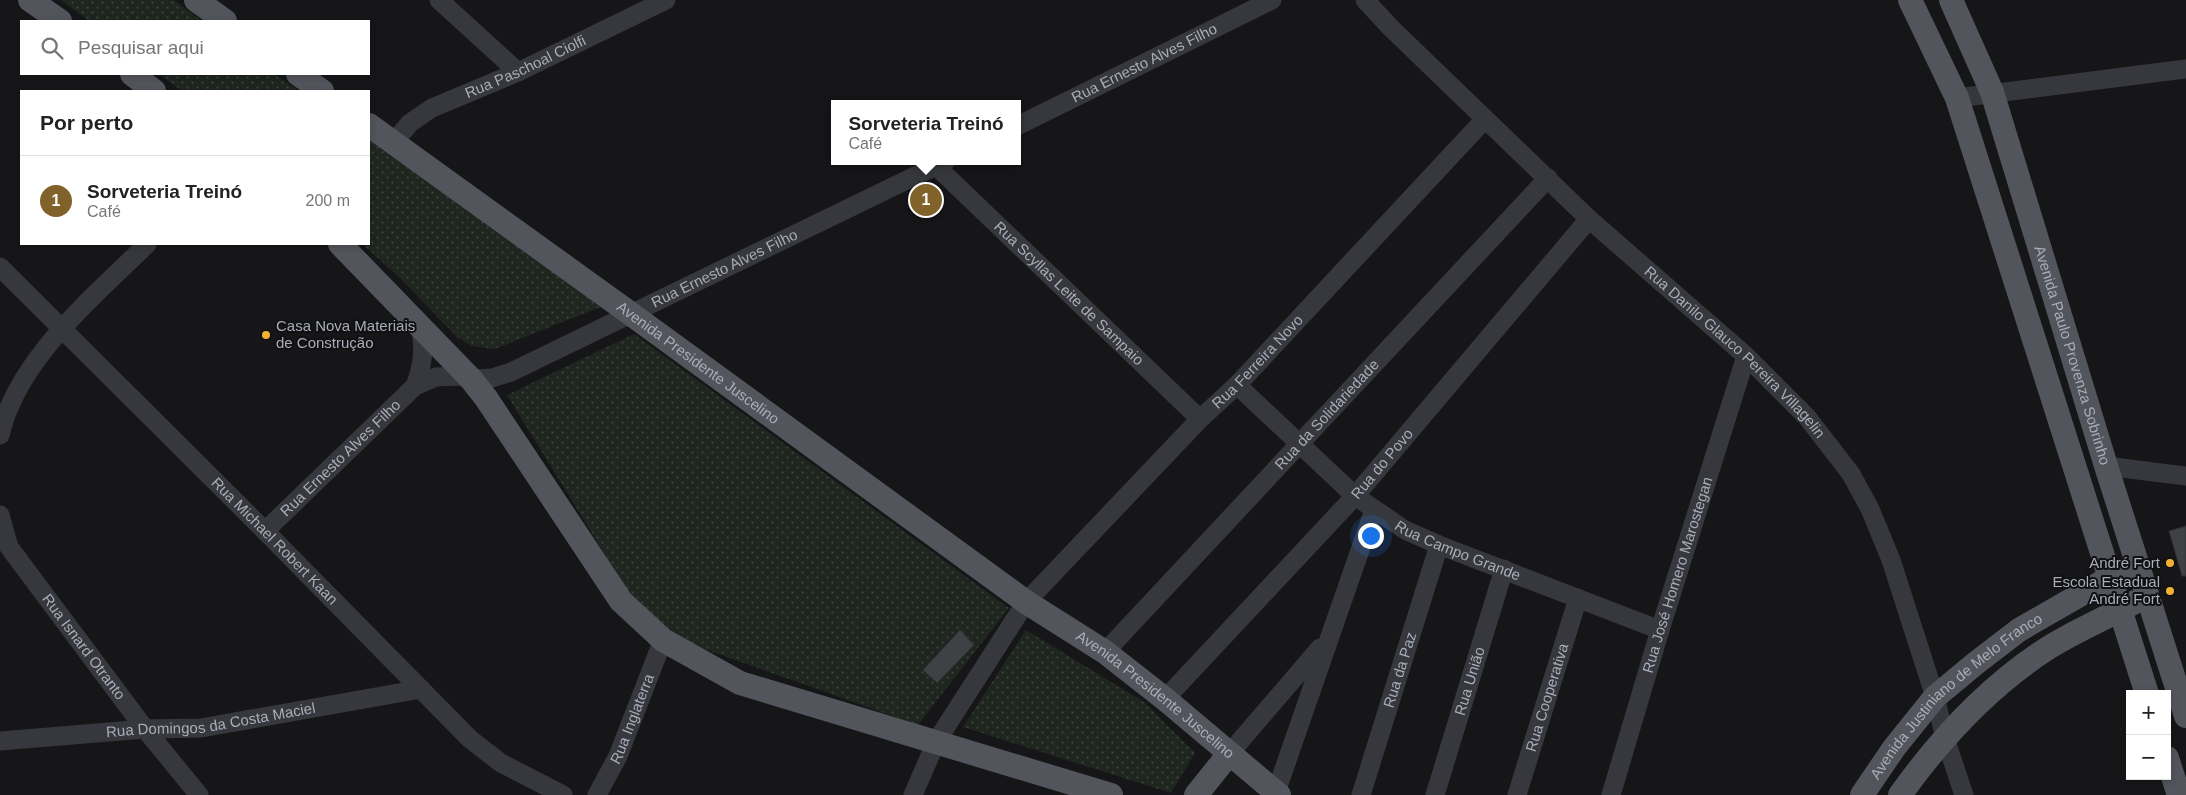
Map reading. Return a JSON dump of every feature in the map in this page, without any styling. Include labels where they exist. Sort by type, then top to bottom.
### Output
[{"type":"main road","points":[[30,0],[59,20]]},
{"type":"main road","points":[[196,0],[224,20]]},
{"type":"main road","name":"Avenida Paulo Provenza Sobrinho","points":[[1910,0],[1957,98],[2146,690]]},
{"type":"main road","name":"Avenida Paulo Provenza Sobrinho","points":[[1951,0],[1992,92],[2106,466],[2186,716]]},
{"type":"main road","points":[[133,75],[153,90]]},
{"type":"main road","points":[[299,75],[321,90]]},
{"type":"main road","name":"Avenida Presidente Juscelino","points":[[370,126],[1026,602],[1105,652],[1165,699],[1278,794]]},
{"type":"main road","points":[[341,245],[420,326],[486,398],[621,601],[663,640],[740,683],[1111,795]]},
{"type":"main road","name":"Avenida Justiniano de Melo Franco","points":[[1862,795],[1894,748],[1935,697],[1976,662],[2020,630],[2110,576],[2138,563]]},
{"type":"main road","name":"Avenida Justiniano de Melo Franco","points":[[1900,795],[1945,738],[1998,685],[2048,648],[2147,595]]},
{"type":"main road","points":[[1196,795],[1229,754]]},
{"type":"main road","points":[[2171,770],[2179,795]]},
{"type":"street","points":[[439,0],[518,72]]},
{"type":"street","name":"Rua Paschoal Ciolfi","points":[[394,143],[410,123],[432,108],[518,72],[666,0]]},
{"type":"street","name":"Rua Ernesto Alves Filho","points":[[1021,124],[1272,0]]},
{"type":"street","name":"Rua Danilo Glauco Pereira Villagelin","points":[[1365,0],[1391,28],[1589,219],[1746,356],[1807,417],[1851,474],[1870,509],[1891,560],[1964,795]]},
{"type":"street","points":[[1957,98],[1992,92],[2186,69]]},
{"type":"street","name":"Rua Ferreira Novo","points":[[1026,602],[1200,419],[1237,386],[1485,119]]},
{"type":"street","name":"Rua Ernesto Alves Filho","points":[[265,531],[415,386],[442,376],[459,376],[470,379],[492,378],[511,372],[940,165]]},
{"type":"street","name":"Rua Scyllas Leite de Sampaio","points":[[943,165],[1200,419]]},
{"type":"street","name":"Rua da Solidariedade","points":[[1105,652],[1548,178]]},
{"type":"street","name":"Rua do Povo","points":[[1165,699],[1355,496],[1589,219]]},
{"type":"street","points":[[0,435],[4,418],[16,390],[35,360],[61,330],[146,245]]},
{"type":"street","name":"Rua Michael Robert Kaan","points":[[0,268],[265,531],[470,739],[501,763],[563,795]]},
{"type":"street","name":"Rua Ernesto Alves Filho","points":[[415,386],[421,369],[424,350],[420,326]]},
{"type":"street","name":"Rua José Homero Marostegan","points":[[1611,795],[1660,630],[1746,356]]},
{"type":"street","name":"Rua Campo Grande","points":[[1237,386],[1355,496],[1405,530],[1439,545],[1660,630]]},
{"type":"street","points":[[2106,466],[2186,476]]},
{"type":"street","name":"Rua do Povo","points":[[1278,794],[1328,639],[1374,510]]},
{"type":"street","name":"Rua Isnard Otranto","points":[[0,514],[9,547],[145,729],[199,795]]},
{"type":"street","name":"Rua da Paz","points":[[1360,795],[1439,545]]},
{"type":"street","name":"Rua União","points":[[1435,795],[1504,569]]},
{"type":"street","name":"Rua Cooperativa","points":[[1517,795],[1578,598]]},
{"type":"street","points":[[913,795],[936,742],[1026,602]]},
{"type":"street","points":[[1229,754],[1328,639]]},
{"type":"street","name":"Rua Inglaterra","points":[[597,795],[618,756],[663,640]]},
{"type":"street","name":"Rua Domingos da Costa Maciel","points":[[0,741],[145,729],[201,728],[421,689]]},
{"type":"shaded area","points":[[61,0],[174,0],[201,20],[88,20]]},
{"type":"shaded area","points":[[160,75],[275,75],[298,90],[181,90]]},
{"type":"shaded area","points":[[370,141],[603,306],[495,349],[472,346],[457,337],[399,277],[363,245],[370,245]]},
{"type":"shaded area","points":[[634,334],[1009,608],[918,725],[693,645],[660,623],[625,587],[507,395]]},
{"type":"shaded area","points":[[1026,630],[1144,702],[1195,753],[1171,793],[963,727]]},
{"type":"building","points":[[2186,526],[2186,576],[2182,576],[2169,531]]},
{"type":"building","points":[[960,630],[974,645],[937,683],[923,670]]},
{"type":"place","name":"Sorveteria Treinó","points":[[926,200]]},
{"type":"place","name":"Casa Nova Materiais de Construção","points":[[266,335]]},
{"type":"place","name":"André Fort","points":[[2170,563]]},
{"type":"place","name":"Escola Estadual André Fort","points":[[2170,591]]}]
